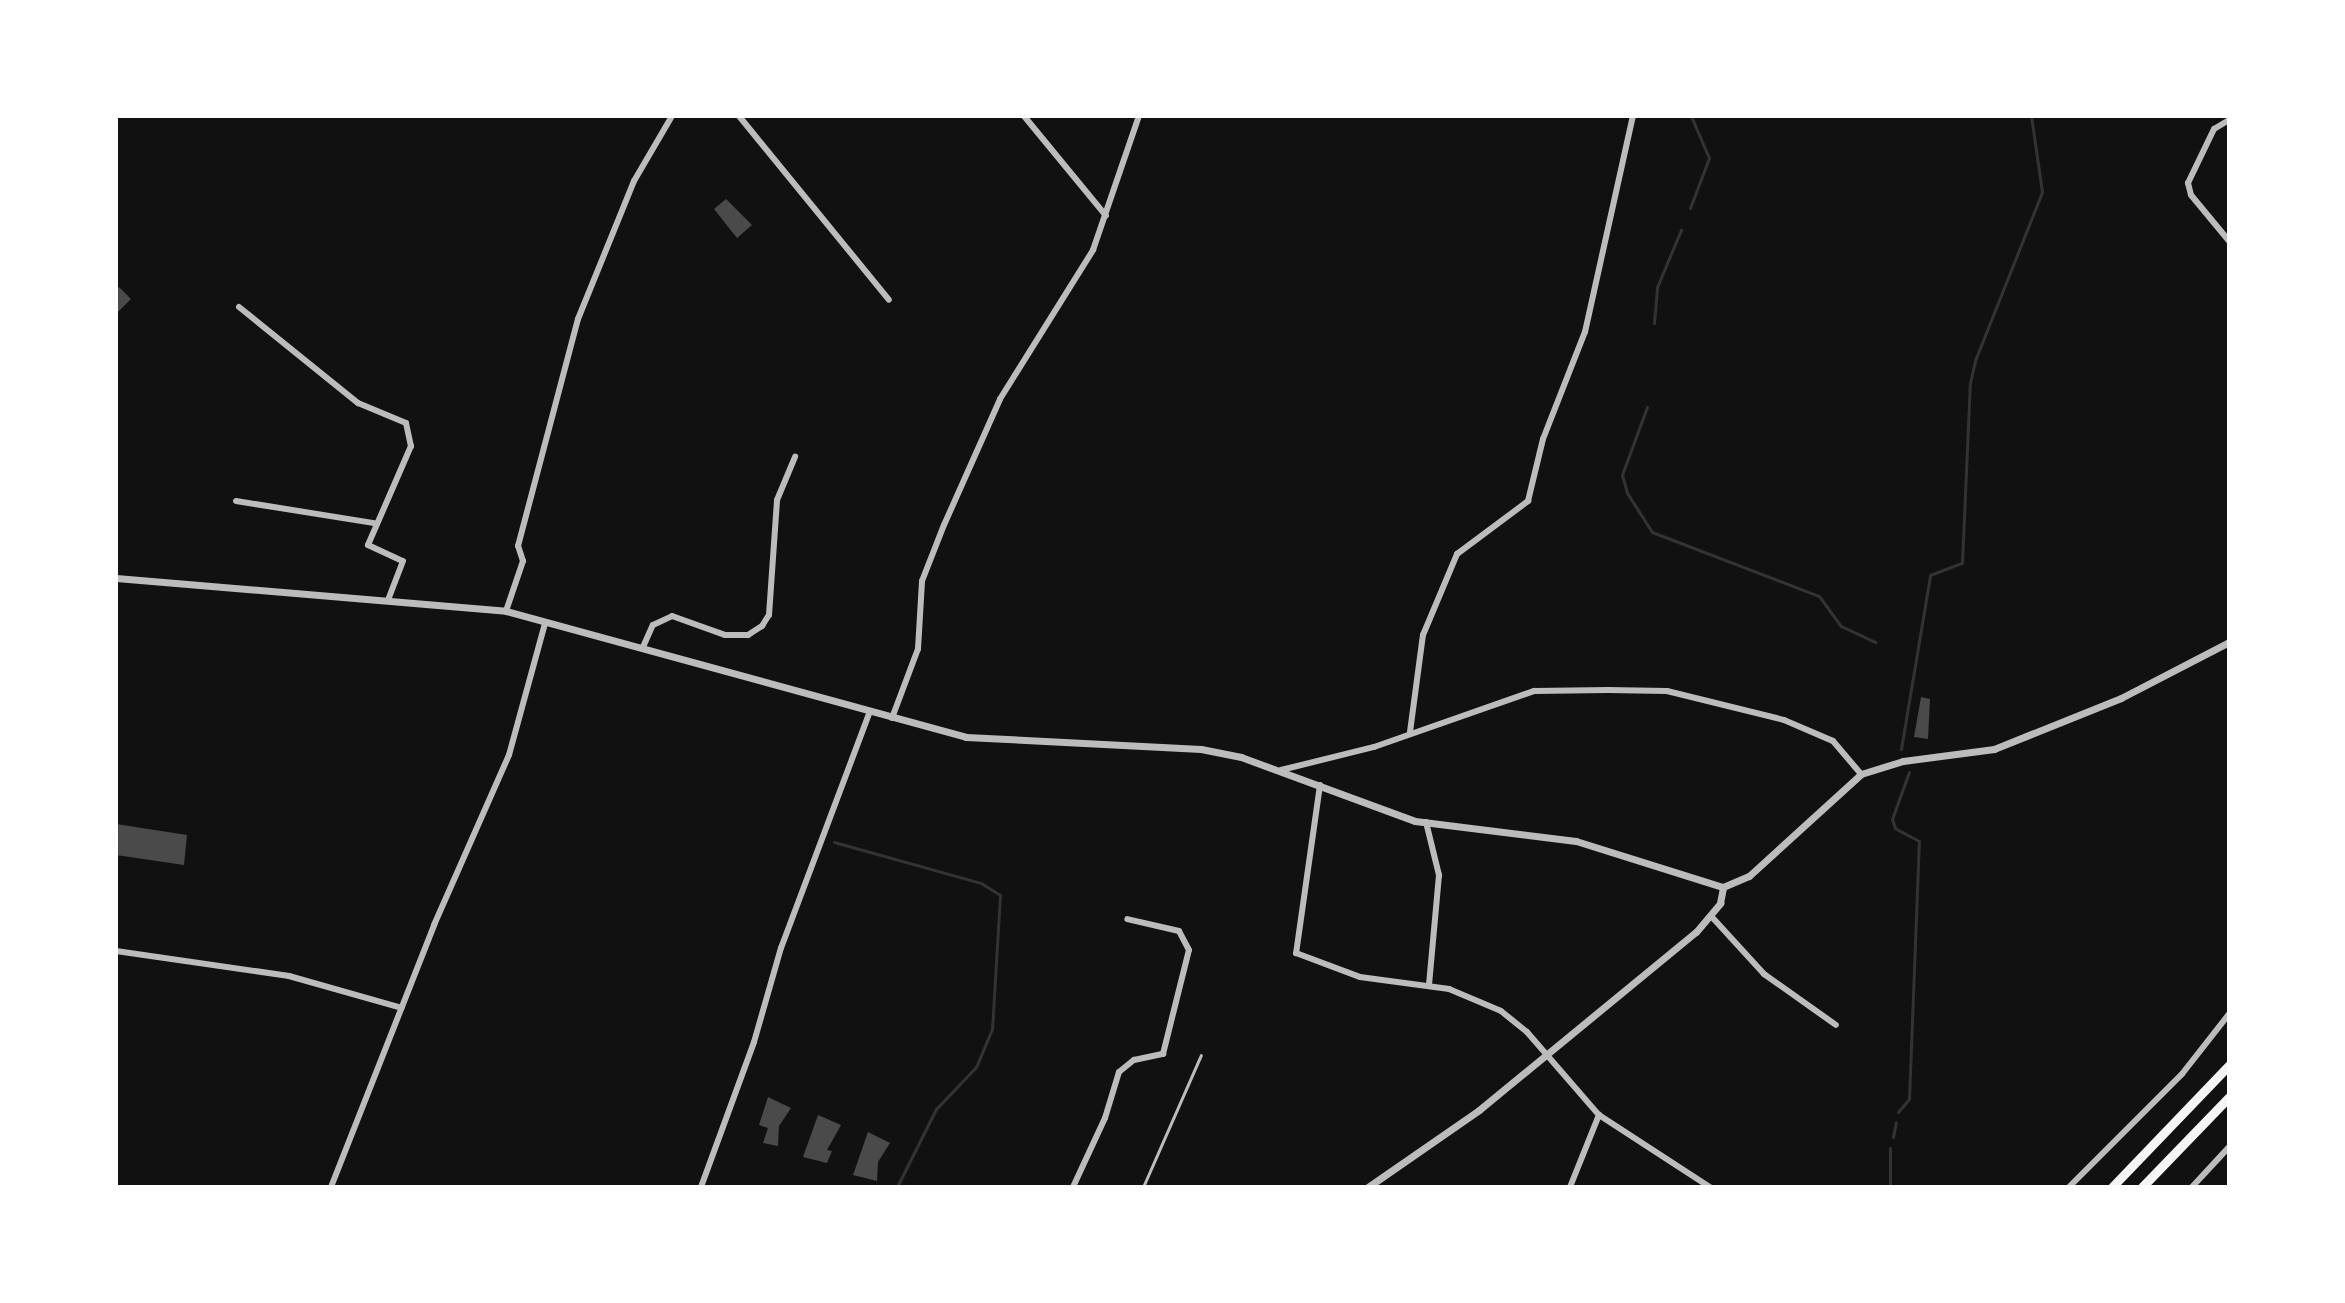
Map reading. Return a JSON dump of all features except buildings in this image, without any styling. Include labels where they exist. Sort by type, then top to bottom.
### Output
[{"type":"main road","points":[[2112,1187],[2229,1065]]},
{"type":"main road","points":[[2142,1187],[2229,1097]]},
{"type":"street","points":[[506,611],[523,561],[518,546],[578,319],[634,181],[672,116]]},
{"type":"street","points":[[739,116],[889,300]]},
{"type":"street","points":[[1024,116],[1106,216]]},
{"type":"street","points":[[892,718],[918,649],[922,581],[944,525],[1000,399],[1076,281],[1106,216],[1139,116]]},
{"type":"street","points":[[1410,732],[1423,635],[1457,554],[1505,523],[1528,501],[1543,439],[1585,332],[1633,116]]},
{"type":"street","points":[[2229,120],[2214,129],[2188,188],[2229,241]]},
{"type":"street","points":[[239,307],[358,403],[406,423],[411,446],[374,523],[368,545],[403,561],[388,600]]},
{"type":"street","points":[[643,647],[653,625],[672,616],[725,635],[748,635],[762,626],[769,615],[777,500],[795,457]]},
{"type":"street","points":[[236,501],[374,523]]},
{"type":"street","points":[[116,578],[506,611],[892,718],[993,742],[1201,749],[1281,770],[1381,811],[1426,822],[1576,841],[1723,887],[1749,876],[1861,774],[1903,761],[1994,749],[2121,698],[2229,642]]},
{"type":"street","points":[[331,1187],[402,1008],[509,755],[545,623]]},
{"type":"street","points":[[1281,770],[1534,691],[1667,691],[1809,729],[1833,741],[1861,774]]},
{"type":"street","points":[[701,1187],[754,1042],[781,948],[870,711]]},
{"type":"street","points":[[1320,785],[1296,953],[1360,977],[1429,985],[1501,1011],[1599,1115],[1710,1187]]},
{"type":"street","points":[[1426,822],[1439,875],[1429,985]]},
{"type":"street","points":[[1368,1187],[1479,1110],[1711,916],[1723,887]]},
{"type":"street","points":[[1711,916],[1764,974],[1836,1025]]},
{"type":"street","points":[[1073,1187],[1105,1118],[1119,1072],[1134,1060],[1163,1054],[1189,950],[1179,931],[1127,919]]},
{"type":"street","points":[[116,951],[289,976],[402,1008]]},
{"type":"street","points":[[2069,1187],[2182,1074],[2229,1014]]},
{"type":"street","points":[[1570,1187],[1599,1115]]},
{"type":"street","points":[[2192,1187],[2229,1147]]},
{"type":"lane","points":[[1143,1187],[1201,1055]]},
{"type":"waterway","points":[[1690,208],[1709,158],[1691,116]]},
{"type":"waterway","points":[[1901,749],[1930,575],[1962,563],[1970,383],[1976,358],[2042,192],[2031,116]]},
{"type":"waterway","points":[[1654,323],[1657,287],[1681,230]]},
{"type":"waterway","points":[[1647,407],[1622,475],[1627,493],[1652,532],[1819,596],[1841,626],[1875,642]]},
{"type":"waterway","points":[[1898,1112],[1909,1099],[1919,841],[1895,828],[1892,819],[1909,772]]},
{"type":"waterway","points":[[834,842],[981,883],[1000,895],[992,1029],[976,1067],[936,1109],[897,1187]]},
{"type":"waterway","points":[[1893,1137],[1896,1122]]},
{"type":"waterway","points":[[1890,1148],[1890,1187]]}]
